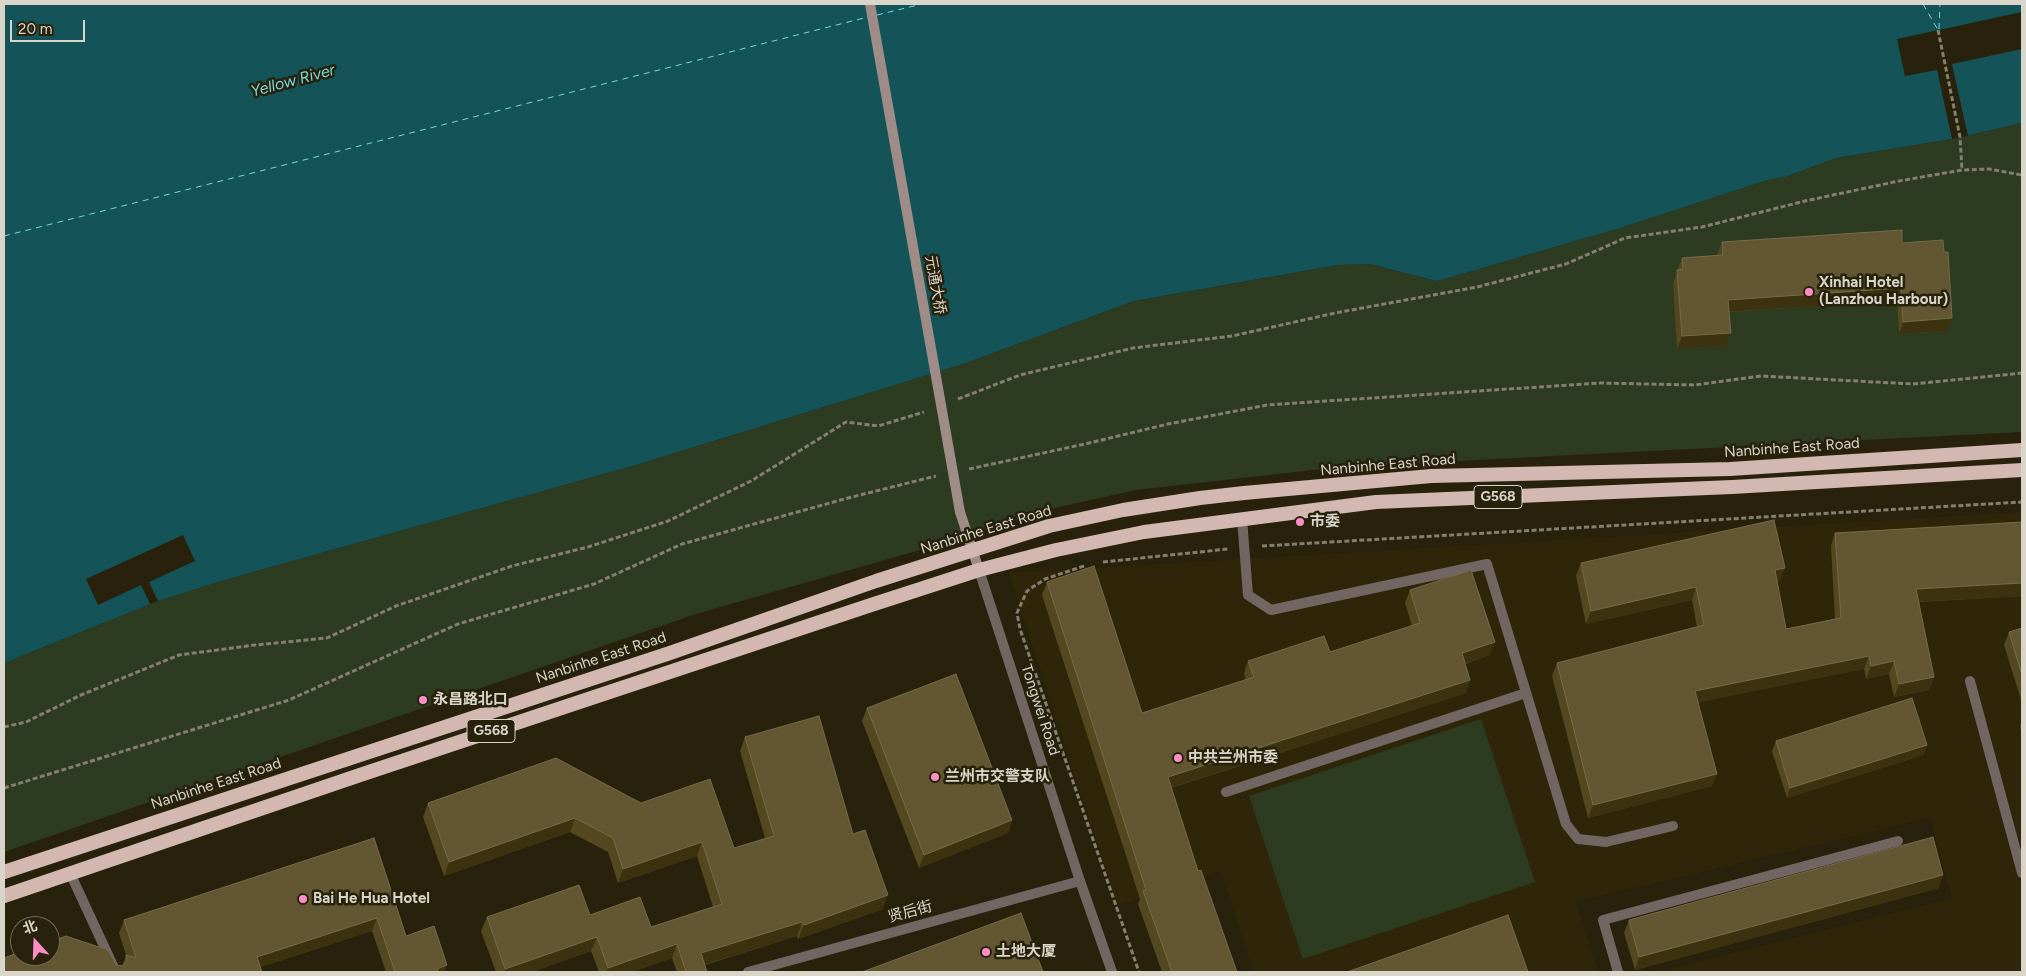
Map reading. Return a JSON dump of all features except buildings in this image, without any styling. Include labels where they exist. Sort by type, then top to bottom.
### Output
[{"type":"highway","name":"Nanbinhe East Road","points":[[4,872],[661,656],[876,581],[1049,526],[1123,510],[1244,492],[1431,476],[1730,469],[2022,450]]},
{"type":"highway","name":"G568","points":[[4,896],[378,768],[979,570],[1056,550],[1134,534],[1376,502],[1732,487],[2022,470]]},
{"type":"main road","name":"元通大桥","points":[[870,4],[960,512],[979,570]]},
{"type":"street","points":[[1242,519],[1248,595],[1271,610],[1487,564],[1566,824],[1578,839],[1606,842],[1674,826]]},
{"type":"street","name":"Tongwei Road","points":[[979,570],[1080,881],[1112,972]]},
{"type":"street","points":[[1970,681],[2022,873]]},
{"type":"street","points":[[1226,792],[1526,693]]},
{"type":"street","points":[[1618,972],[1604,920],[1898,841]]},
{"type":"street","points":[[70,873],[116,972]]},
{"type":"street","name":"贤后街","points":[[748,972],[1080,881]]},
{"type":"path","points":[[1938,30],[1960,137],[1962,170]]},
{"type":"path","points":[[957,400],[1020,375],[1133,348],[1232,336],[1335,313],[1477,287],[1566,264],[1625,238],[1702,227],[1805,201],[1962,170],[1989,169],[2022,175]]},
{"type":"path","points":[[964,470],[1168,424],[1267,406],[1599,383],[1695,385],[1761,376],[1913,384],[2022,373]]},
{"type":"path","points":[[4,727],[26,722],[81,694],[179,655],[327,638],[396,606],[503,569],[588,547],[668,521],[752,480],[846,422],[878,426],[930,410]]},
{"type":"path","points":[[4,788],[289,700],[458,624],[594,584],[682,544],[848,498],[944,474]]},
{"type":"shaded area","points":[[2022,512],[2022,972],[1654,972],[1952,898],[1930,818],[1576,902],[1598,972],[1253,972],[1221,871],[1117,906],[1009,573]]},
{"type":"green space","points":[[2022,123],[2022,432],[1340,467],[1136,490],[1005,519],[941,544],[696,614],[4,852],[4,663],[158,601],[228,579],[636,465],[963,364],[1134,301],[1338,265],[1370,264],[1436,281],[1620,228],[1771,179],[1785,177],[1836,158],[1952,139]]},
{"type":"green space","points":[[1481,719],[1535,882],[1303,959],[1249,796]]},
{"type":"water","name":"Yellow River","points":[[4,4],[2022,4],[2022,123],[1952,139],[1836,158],[1785,177],[1771,179],[1620,228],[1436,281],[1370,264],[1338,265],[1134,301],[963,364],[636,465],[228,579],[158,601],[4,663]]},
{"type":"pier","points":[[2022,12],[2022,49],[1952,64],[1968,136],[1952,139],[1937,70],[1905,76],[1897,39]]},
{"type":"pier","points":[[183,535],[195,561],[149,582],[158,601],[150,604],[141,585],[98,605],[86,579]]},
{"type":"ferry route","points":[[877,15],[922,4]]},
{"type":"ferry route","points":[[1923,4],[1938,30]]},
{"type":"ferry route","points":[[1939,29],[1940,4]]},
{"type":"ferry route","points":[[4,236],[868,17]]},
{"type":"place","name":"Xinhai Hotel (Lanzhou Harbour)","points":[[1809,292]]},
{"type":"place","name":"市委","points":[[1300,522]]},
{"type":"place","name":"永昌路北口","points":[[423,700]]},
{"type":"place","name":"中共兰州市委","points":[[1178,758]]},
{"type":"place","name":"兰州市交警支队","points":[[935,777]]},
{"type":"place","name":"Bai He Hua Hotel","points":[[303,899]]},
{"type":"place","name":"土地大厦","points":[[986,952]]}]
